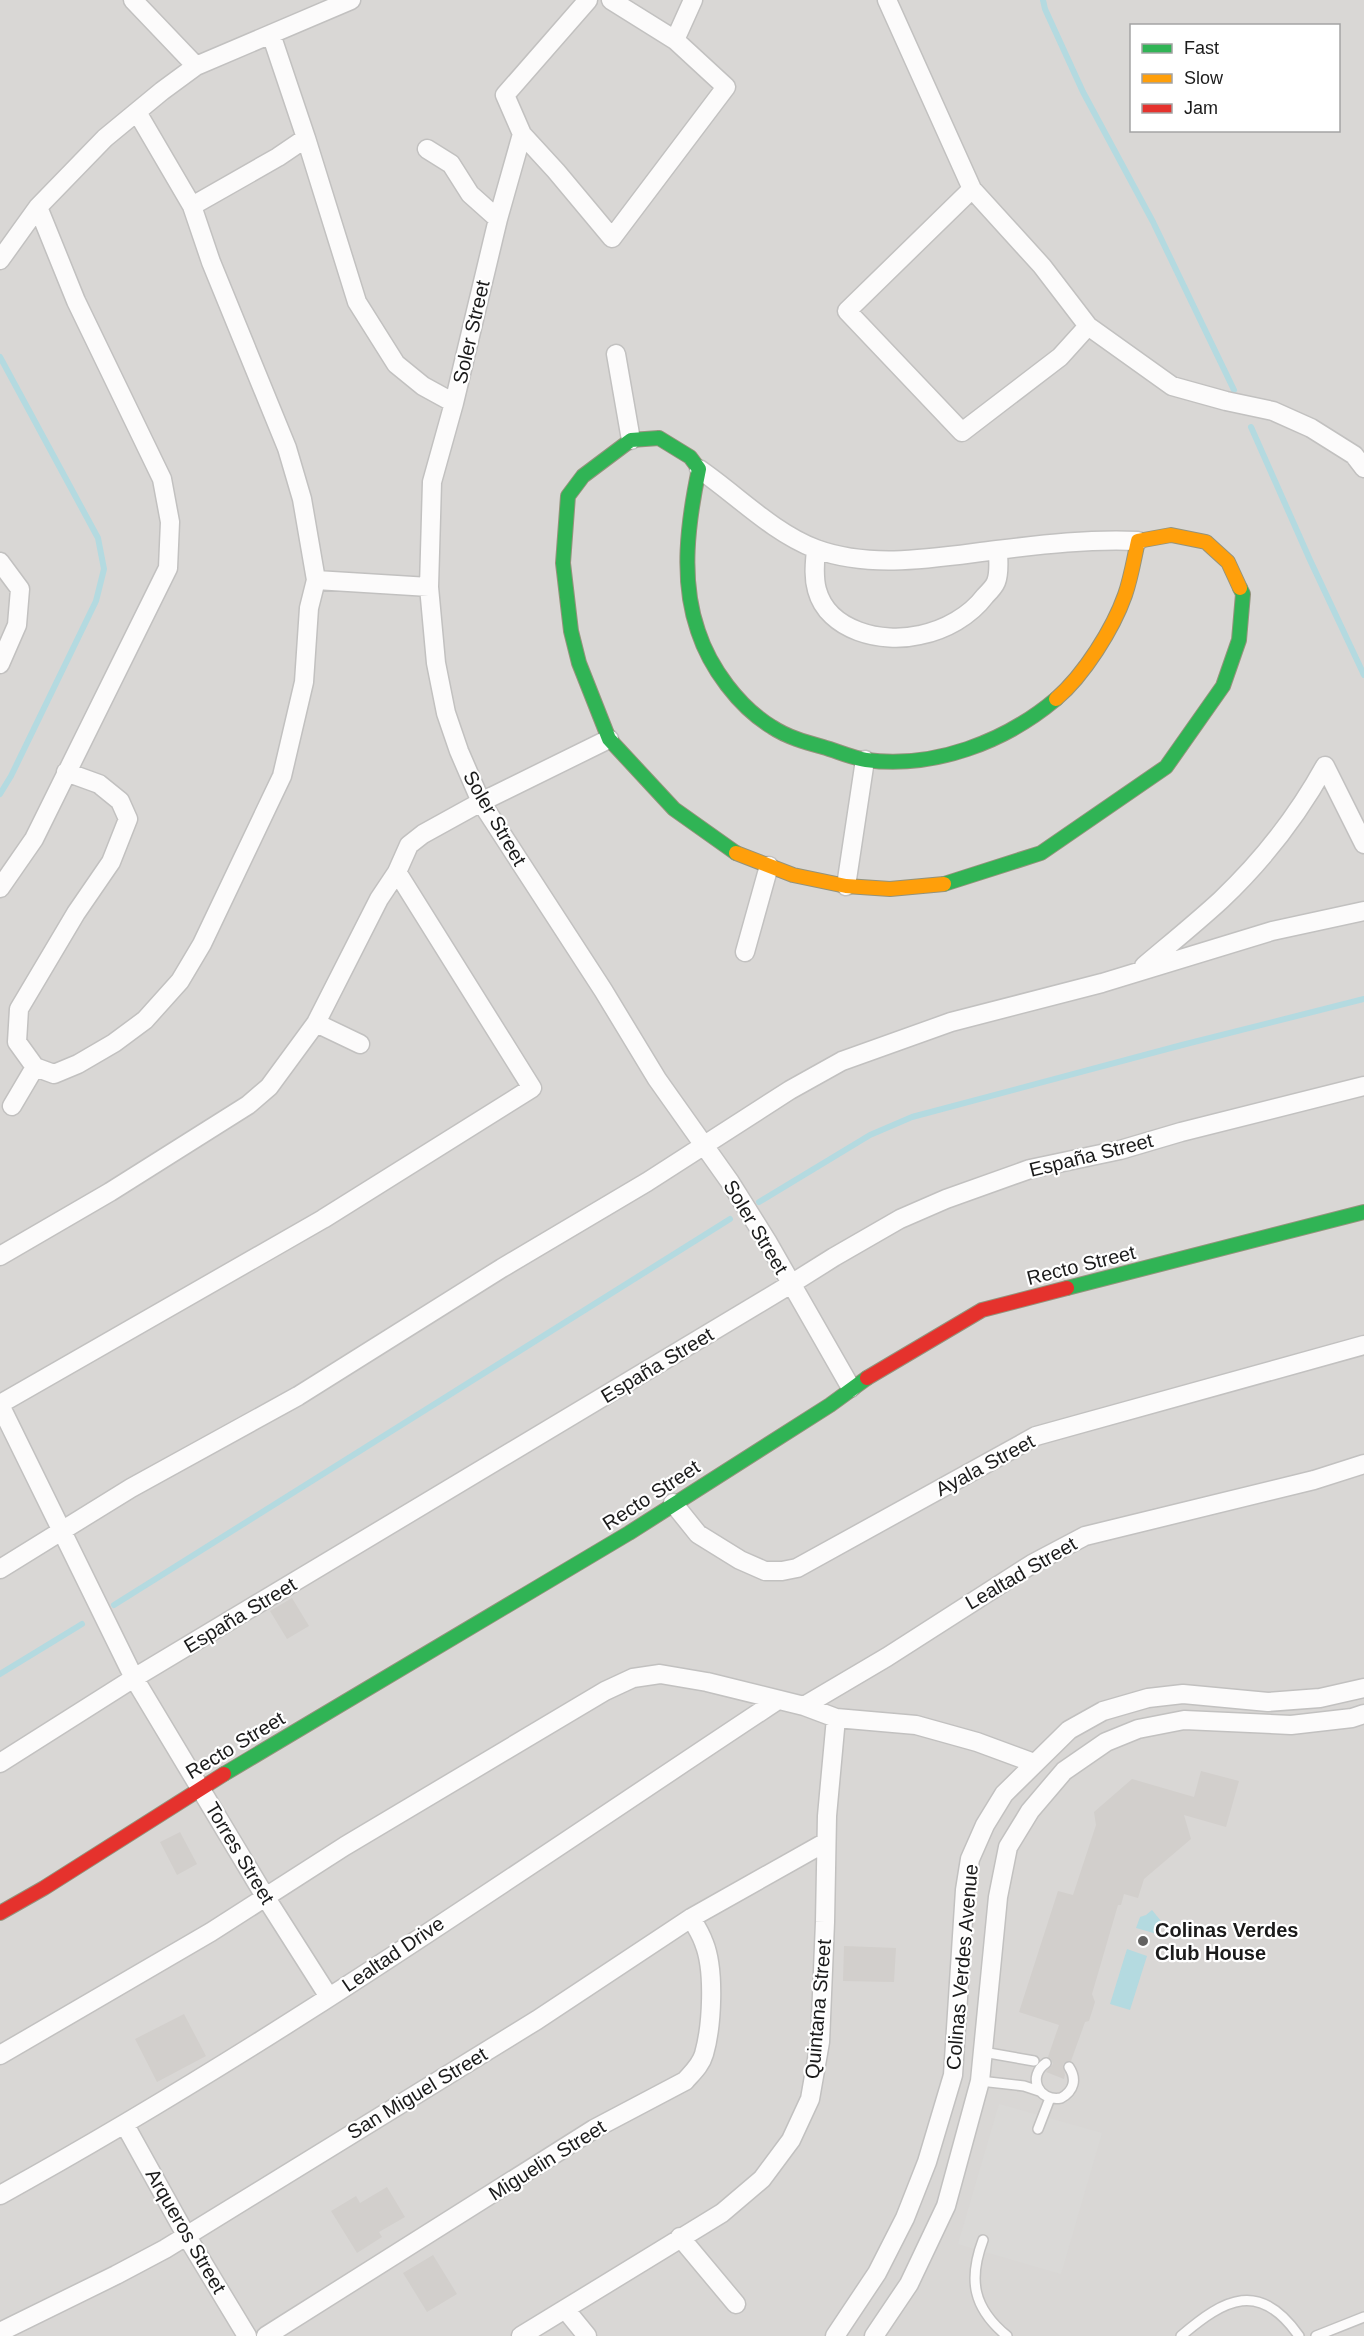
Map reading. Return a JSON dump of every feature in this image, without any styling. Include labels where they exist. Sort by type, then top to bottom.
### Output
[{"type":"street","points":[[133,0],[196,66]]},
{"type":"street","points":[[0,260],[38,207],[105,138],[196,66],[351,0]]},
{"type":"street","points":[[588,0],[505,95],[522,134],[612,238],[726,87],[675,40],[611,0]]},
{"type":"street","points":[[675,40],[693,0]]},
{"type":"street","points":[[886,0],[972,189],[1042,266],[1088,326],[1172,386],[1273,411],[1311,428],[1354,455],[1364,468]]},
{"type":"street","points":[[271,34],[357,302],[396,364],[423,386],[454,403]]},
{"type":"street","points":[[66,772],[99,784],[120,801],[128,819],[111,862],[76,913],[19,1009],[17,1042],[35,1067],[54,1074],[78,1064],[114,1043],[145,1020],[180,981],[202,944],[282,776],[304,682],[309,608],[316,580],[302,499],[287,448],[211,262],[192,206],[137,112]]},
{"type":"street","name":"Soler Street","points":[[522,134],[498,219],[454,403],[432,482],[429,587],[436,663],[446,713],[459,751],[481,802],[603,990],[657,1079],[768,1241],[850,1388]]},
{"type":"street","points":[[192,206],[278,157],[306,138]]},
{"type":"street","points":[[427,149],[451,164],[471,194],[498,219]]},
{"type":"street","points":[[972,189],[847,312],[962,432],[1060,357],[1088,326]]},
{"type":"street","points":[[0,888],[33,839],[168,567],[170,522],[162,479],[76,302],[38,207]]},
{"type":"street","points":[[616,354],[632,440]]},
{"type":"street","points":[[659,438],[690,457],[699,469],[789,535],[816,549],[866,560],[914,561],[1095,539],[1138,541],[1171,535],[1206,542],[1228,562],[1243,594],[1239,640],[1223,686],[1166,767],[1041,853],[951,883],[890,890],[846,886],[793,875],[739,855],[674,809],[609,739],[579,663],[571,631],[563,563],[568,496],[583,476],[632,440],[659,438]]},
{"type":"street","points":[[699,469],[691,500],[688,542],[693,616],[705,651],[745,705],[771,726],[802,740],[865,760],[902,761],[945,755],[974,747],[1034,718],[1060,696],[1088,661],[1106,631],[1122,603],[1138,541]]},
{"type":"street","points":[[816,549],[814,571],[817,591],[824,606],[834,619],[866,634],[888,636],[919,636],[962,618],[980,603],[996,582],[998,550]]},
{"type":"street","points":[[0,562],[20,590],[17,625],[0,664]]},
{"type":"street","points":[[316,580],[429,587]]},
{"type":"street","points":[[0,1256],[110,1192],[248,1105],[269,1087],[316,1023],[379,899],[397,872],[409,845],[423,834],[481,802],[609,739]]},
{"type":"street","points":[[846,886],[865,760]]},
{"type":"street","points":[[1138,971],[1221,899],[1250,870],[1302,806],[1325,766],[1364,844]]},
{"type":"street","points":[[745,952],[769,866]]},
{"type":"street","points":[[0,1405],[323,1219],[532,1088],[397,872]]},
{"type":"street","points":[[0,1569],[161,1471],[298,1396],[408,1325],[647,1182],[790,1090],[842,1061],[951,1022],[1021,1005],[1272,931],[1364,911]]},
{"type":"street","points":[[316,1023],[360,1044]]},
{"type":"street","points":[[12,1106],[35,1067]]},
{"type":"street","name":"España Street","points":[[0,1763],[134,1678],[900,1219],[946,1199],[1030,1169],[1119,1150],[1364,1086]]},
{"type":"street","name":"Recto Street","points":[[0,1913],[44,1888],[200,1788],[619,1539],[830,1405],[850,1388],[982,1310],[1364,1212]]},
{"type":"street","name":"Ayala Street","points":[[673,1503],[698,1534],[741,1560],[765,1571],[797,1568],[1036,1436],[1364,1345]]},
{"type":"street","name":"Torres Street","points":[[0,1405],[134,1678],[266,1898],[329,1997]]},
{"type":"street","name":"Lealtad Street","points":[[804,1706],[887,1657],[1032,1564],[1085,1536],[1314,1480],[1364,1464]]},
{"type":"street","points":[[0,2055],[266,1898],[355,1840],[604,1691],[633,1678],[660,1674],[707,1682],[804,1706],[836,1718],[916,1725],[977,1742],[1035,1763]]},
{"type":"street","name":"Colinas Verdes Avenue","points":[[835,2336],[877,2272],[905,2218],[927,2162],[953,2075],[964,1890],[970,1859],[985,1825],[1004,1794],[1069,1730],[1103,1711],[1148,1698],[1183,1694],[1268,1702],[1320,1698],[1364,1688]]},
{"type":"street","name":"Lealtad Drive","points":[[0,2195],[125,2125],[329,1997],[778,1700]]},
{"type":"street","name":"Colinas Verdes Avenue","points":[[874,2336],[909,2284],[946,2206],[980,2081],[998,1898],[1008,1847],[1030,1810],[1064,1771],[1106,1742],[1138,1729],[1184,1720],[1291,1725],[1353,1718],[1364,1714]]},
{"type":"street","name":"Quintana Street","points":[[520,2336],[722,2213],[762,2179],[791,2140],[810,2099],[820,2042],[826,1842],[830,1768],[836,1718]]},
{"type":"street","name":"San Miguel Street","points":[[0,2332],[116,2275],[186,2235],[537,2020],[691,1918],[826,1842]]},
{"type":"street","name":"Miguelin Street","points":[[266,2336],[594,2129],[685,2081],[703,2057],[709,2009],[710,1977],[705,1944],[691,1918]]},
{"type":"street","name":"Arqueros Street","points":[[125,2125],[186,2235],[247,2336]]},
{"type":"street","points":[[680,2237],[736,2304]]},
{"type":"street","points":[[565,2309],[587,2336]]},
{"type":"lane","points":[[982,2052],[1034,2061]]},
{"type":"lane","points":[[1039,2091],[1036,2086],[1036,2075],[1046,2063]]},
{"type":"lane","points":[[980,2081],[1024,2086],[1050,2098],[1061,2098],[1072,2087],[1074,2076],[1069,2067]]},
{"type":"lane","points":[[1038,2129],[1050,2098]]},
{"type":"lane","points":[[983,2240],[976,2265],[977,2299],[987,2317],[1007,2336]]},
{"type":"lane","points":[[1181,2336],[1213,2311],[1236,2300],[1247,2299],[1267,2305],[1280,2313],[1299,2336]]},
{"type":"lane","points":[[1316,2336],[1364,2317]]},
{"type":"shaded area","points":[[0,0],[1364,0],[1364,2336],[0,2336]]},
{"type":"shaded area","points":[[999,2104],[1102,2133],[1061,2274],[958,2244]]},
{"type":"water","points":[[1152,1910],[1161,1921],[1157,1934],[1136,1928],[1140,1917]]},
{"type":"water","points":[[1127,1949],[1147,1956],[1130,2010],[1110,2004]]},
{"type":"building","points":[[292,1598],[309,1626],[287,1639],[270,1611]]},
{"type":"building","name":"Colinas Verdes Club House","points":[[1201,1771],[1239,1781],[1226,1827],[1184,1815],[1191,1839],[1144,1879],[1138,1898],[1124,1894],[1121,1905],[1118,1905],[1092,1994],[1095,2002],[1089,2021],[1085,2022],[1071,2061],[1063,2064],[1064,2079],[1046,2072],[1053,2064],[1048,2057],[1059,2025],[1019,2012],[1058,1891],[1073,1895],[1096,1825],[1094,1812],[1132,1779],[1194,1797]]},
{"type":"building","points":[[180,1832],[197,1864],[177,1875],[160,1842]]},
{"type":"building","points":[[844,1946],[896,1948],[894,1982],[843,1981]]},
{"type":"building","points":[[184,2014],[206,2056],[157,2082],[135,2039]]},
{"type":"building","points":[[387,2187],[405,2217],[379,2232],[382,2237],[357,2253],[331,2211],[356,2196],[360,2203]]},
{"type":"building","points":[[433,2255],[457,2294],[427,2312],[403,2273]]},
{"type":"waterway","points":[[1043,0],[1083,92],[1153,222],[1234,390]]},
{"type":"waterway","points":[[0,357],[98,538],[104,569],[96,601],[11,776],[0,794]]},
{"type":"waterway","points":[[1251,427],[1364,675]]},
{"type":"waterway","points":[[759,1202],[870,1135],[912,1117],[1364,999]]},
{"type":"waterway","points":[[114,1605],[730,1219]]},
{"type":"waterway","points":[[0,1674],[82,1624]]},
{"type":"traffic: fast","points":[[659,438],[690,457],[699,469],[689,530],[688,571],[692,612],[703,645],[718,672],[737,698],[772,727],[796,739],[861,759],[892,762],[917,760],[943,756],[991,740],[1014,728],[1056,699]]},
{"type":"traffic: fast","points":[[659,438],[631,440],[583,476],[568,496],[563,563],[571,631],[579,663],[609,739],[674,809],[736,853]]},
{"type":"traffic: fast","points":[[944,884],[1041,853],[1166,767],[1223,686],[1239,640],[1243,594],[1240,588]]},
{"type":"traffic: fast","points":[[1067,1288],[1364,1212]]},
{"type":"traffic: fast","points":[[224,1774],[629,1533],[830,1405],[867,1378]]},
{"type":"traffic: slow","points":[[1056,699],[1087,665],[1113,622],[1127,589],[1138,541],[1171,535],[1206,542],[1228,562],[1240,588]]},
{"type":"traffic: slow","points":[[736,853],[793,875],[846,886],[890,889],[944,884]]},
{"type":"traffic: jam","points":[[867,1378],[982,1310],[1067,1288]]},
{"type":"traffic: jam","points":[[0,1913],[44,1888],[224,1774]]},
{"type":"place","name":"Colinas Verdes Club House","points":[[1143,1941]]}]
